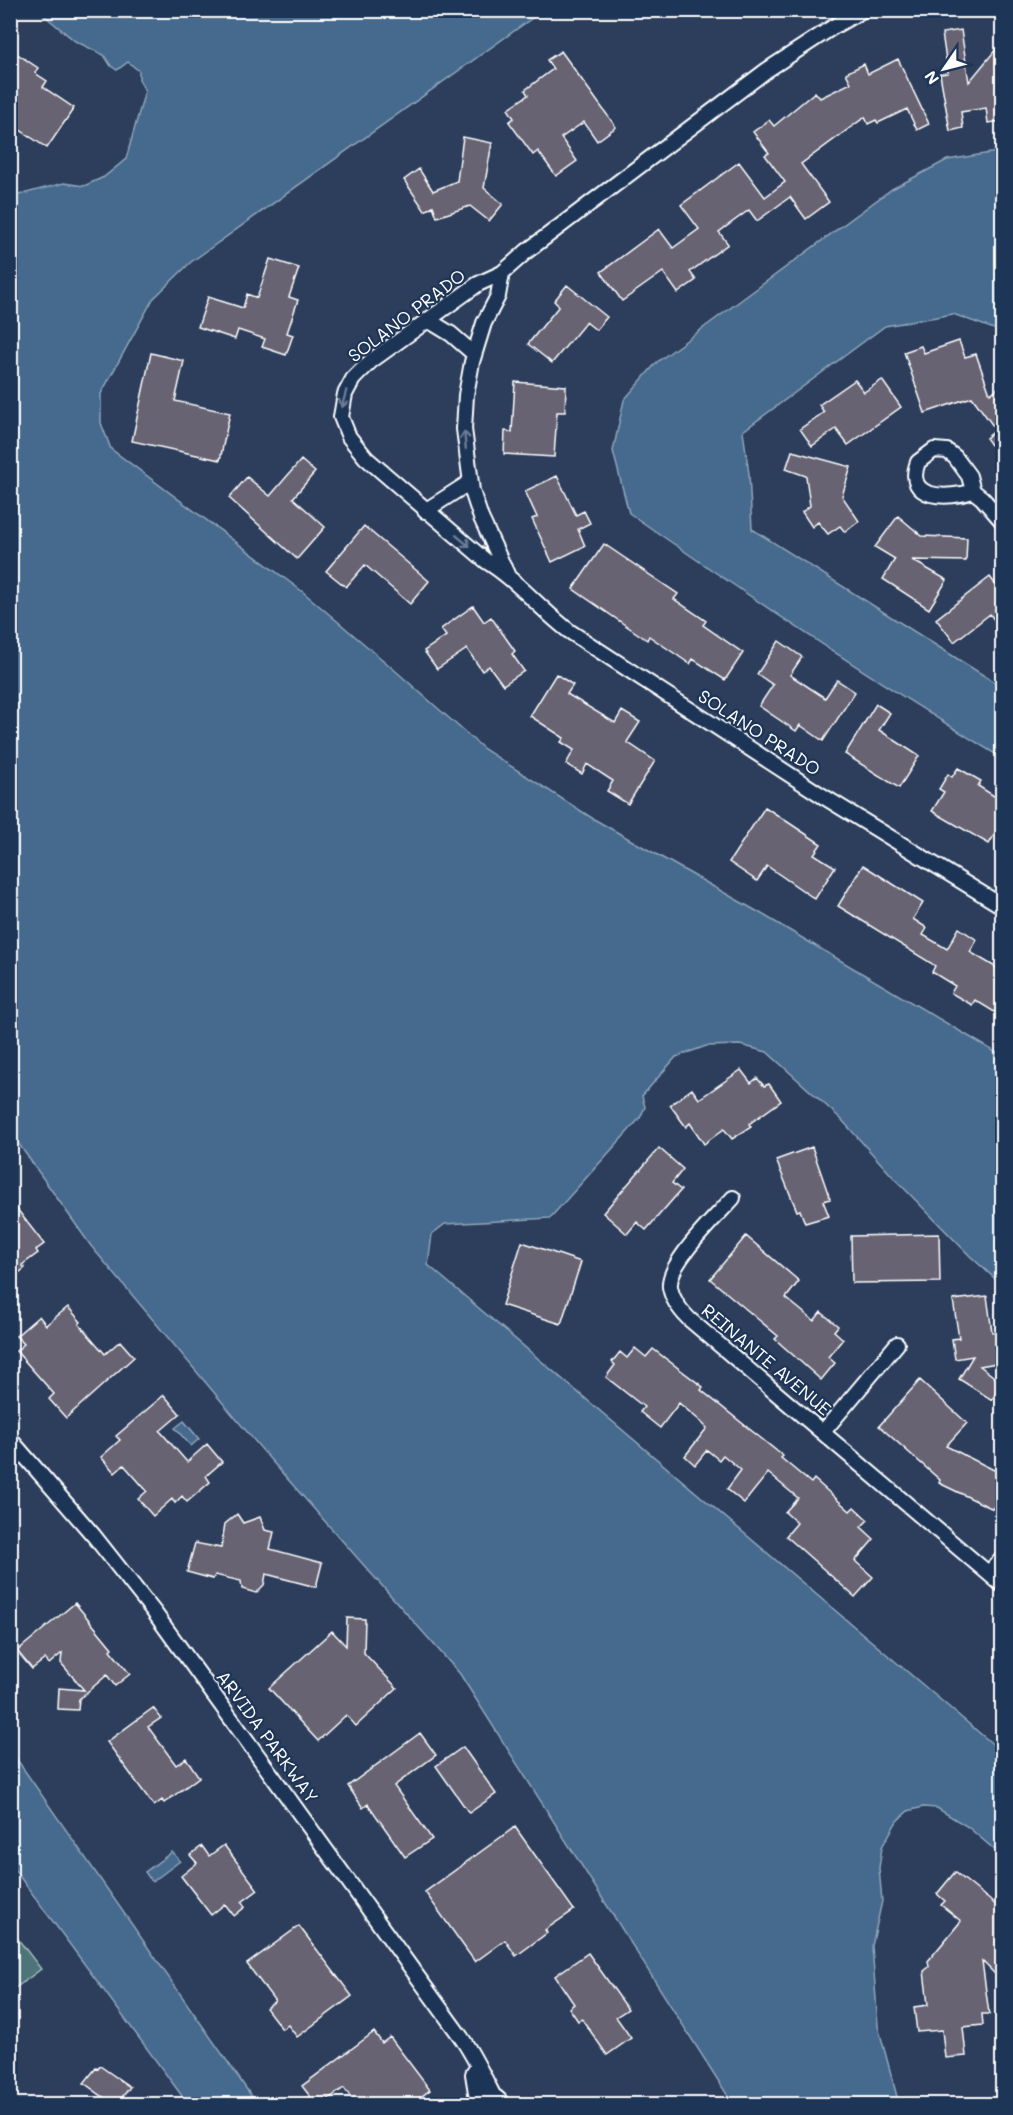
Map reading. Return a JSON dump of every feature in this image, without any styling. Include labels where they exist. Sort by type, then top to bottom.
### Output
[{"type":"street","name":"SOLANO PRADO","points":[[863,10],[767,70],[527,251],[502,273],[478,284],[371,361],[353,379],[345,394],[341,417],[346,431],[358,450],[425,511],[486,561],[507,574],[543,611],[582,640],[820,795],[1002,906]]},
{"type":"street","name":"SOLANO PRADO","points":[[502,273],[498,296],[484,323],[468,378],[464,429],[470,482],[482,518],[507,574]]},
{"type":"street","points":[[428,320],[451,334],[474,354]]},
{"type":"street","points":[[425,511],[470,482]]},
{"type":"street","points":[[973,491],[1002,521]]},
{"type":"street","name":"REINANTE AVENUE","points":[[733,1198],[679,1259],[670,1279],[672,1296],[688,1319],[1002,1585]]},
{"type":"street","name":"REINANTE AVENUE","points":[[823,1432],[897,1344]]},
{"type":"street","name":"ARVIDA PARKWAY","points":[[10,1439],[94,1536],[154,1612],[461,2037],[477,2068],[483,2072],[498,2100]]},
{"type":"street","points":[[989,1573],[1002,1557]]},
{"type":"street","name":"ARVIDA PARKWAY","points":[[475,2102],[473,2074],[477,2068]]},
{"type":"street","name":"ARVIDA PARKWAY","points":[[475,2102],[483,2095],[498,2100]]},
{"type":"green space","points":[[11,1930],[41,1969],[14,1989],[11,1984]]},
{"type":"water","points":[[39,11],[542,11],[191,262],[153,299],[101,394],[101,423],[111,449],[303,592],[484,749],[592,818],[760,913],[1002,1056],[1002,1285],[970,1256],[894,1178],[841,1119],[767,1052],[740,1045],[706,1046],[676,1057],[642,1096],[645,1107],[640,1118],[550,1218],[445,1224],[432,1234],[428,1265],[1002,1752],[1002,1856],[968,1827],[937,1808],[923,1807],[908,1811],[897,1821],[882,1847],[879,1868],[882,1901],[872,1946],[878,2026],[899,2104],[733,2104],[460,1674],[269,1458],[91,1246],[11,1133],[11,197],[64,183],[84,186],[104,177],[126,159],[145,91],[139,79],[139,71],[128,62],[117,70],[111,66],[104,55],[75,41]]},
{"type":"water","points":[[1002,153],[1002,332],[953,314],[885,326],[743,431],[749,474],[752,529],[1002,687],[1002,758],[814,638],[629,513],[613,451],[624,400],[657,362],[892,189],[947,160]]},
{"type":"water","points":[[184,1421],[199,1439],[191,1446],[175,1428]]},
{"type":"water","points":[[11,1751],[257,2104],[188,2104],[11,1865]]},
{"type":"water","points":[[172,1852],[180,1861],[152,1882],[145,1872]]},
{"type":"building","points":[[961,30],[969,82],[1002,42],[1002,67],[999,71],[1002,121],[988,123],[986,108],[961,112],[963,128],[950,131],[940,74],[948,73],[942,33]]},
{"type":"building","points":[[10,49],[38,68],[35,73],[47,81],[43,87],[74,108],[47,148],[20,130],[10,143]]},
{"type":"building","points":[[561,51],[616,127],[597,141],[584,122],[561,138],[577,161],[556,176],[538,151],[533,155],[509,122],[514,118],[508,109],[528,95],[525,90],[553,69],[547,60]]},
{"type":"building","points":[[898,59],[929,124],[917,130],[907,109],[878,123],[876,120],[868,124],[865,117],[801,164],[829,202],[806,219],[790,197],[757,221],[749,210],[719,232],[728,244],[690,272],[696,280],[678,293],[663,272],[622,301],[601,272],[659,229],[673,248],[699,229],[681,205],[739,162],[765,197],[785,182],[765,155],[769,153],[753,132],[769,120],[774,126],[815,92],[820,98],[851,83],[846,73],[864,64],[868,74]]},
{"type":"building","points":[[463,137],[492,143],[484,188],[503,204],[489,221],[470,206],[437,217],[433,206],[425,211],[404,180],[419,169],[433,191],[457,181]]},
{"type":"building","points":[[270,259],[299,268],[289,297],[298,300],[287,333],[293,335],[286,355],[262,347],[265,339],[238,330],[235,339],[198,327],[208,297],[243,308],[247,294],[257,298]]},
{"type":"building","points":[[567,285],[607,317],[596,330],[586,322],[552,363],[528,344],[559,306],[554,301]]},
{"type":"building","points":[[959,341],[965,357],[976,354],[990,394],[1002,385],[1002,460],[986,438],[996,430],[972,397],[925,413],[904,352],[921,346],[924,353]]},
{"type":"building","points":[[151,353],[184,361],[175,401],[230,413],[220,460],[132,441]]},
{"type":"building","points":[[855,380],[864,392],[882,380],[901,407],[848,445],[836,429],[812,446],[800,429],[824,412],[819,405]]},
{"type":"building","points":[[515,382],[566,386],[565,412],[557,412],[554,457],[504,454],[505,431],[512,432]]},
{"type":"building","points":[[792,451],[851,467],[842,496],[859,521],[845,532],[840,526],[828,534],[818,522],[812,527],[802,512],[810,506],[806,476],[786,469]]},
{"type":"building","points":[[301,460],[315,472],[293,498],[325,527],[297,559],[229,498],[247,477],[270,496]]},
{"type":"building","points":[[557,476],[576,515],[584,511],[590,523],[578,529],[585,546],[552,562],[532,519],[537,517],[525,491]]},
{"type":"building","points":[[898,516],[922,536],[967,538],[966,561],[912,560],[947,580],[929,609],[883,579],[895,559],[875,547]]},
{"type":"building","points":[[364,526],[429,581],[410,604],[365,565],[346,587],[326,571]]},
{"type":"building","points":[[604,544],[678,594],[674,599],[706,621],[703,625],[743,653],[725,680],[693,659],[690,664],[649,636],[647,640],[573,589]]},
{"type":"building","points":[[990,577],[1002,593],[1002,631],[990,614],[954,642],[936,619]]},
{"type":"building","points":[[473,606],[484,622],[491,617],[515,651],[512,654],[524,671],[503,685],[489,666],[482,671],[467,649],[437,669],[424,651],[446,636],[441,629]]},
{"type":"building","points":[[779,641],[802,657],[790,675],[825,698],[837,680],[855,692],[823,741],[800,725],[796,731],[759,706],[773,685],[757,674]]},
{"type":"building","points":[[556,674],[573,685],[567,694],[615,723],[622,711],[640,722],[627,742],[655,761],[628,804],[607,791],[613,781],[587,764],[582,774],[566,764],[574,750],[561,742],[564,738],[530,716]]},
{"type":"building","points":[[876,704],[890,713],[879,730],[919,756],[899,788],[845,754]]},
{"type":"building","points":[[958,768],[981,781],[978,786],[1002,801],[1002,821],[989,844],[932,811],[944,792],[939,789],[948,774],[952,777]]},
{"type":"building","points":[[765,807],[821,844],[814,854],[835,867],[815,899],[767,866],[757,881],[729,862]]},
{"type":"building","points":[[863,865],[923,903],[913,919],[927,928],[923,935],[947,949],[959,928],[977,940],[970,952],[1002,971],[1002,1002],[996,1013],[975,1000],[972,1005],[951,993],[955,986],[932,972],[935,966],[838,906]]},
{"type":"building","points":[[741,1070],[751,1083],[757,1078],[764,1086],[769,1084],[781,1101],[749,1124],[751,1127],[732,1139],[724,1129],[704,1144],[690,1123],[686,1127],[670,1105],[692,1089],[699,1099]]},
{"type":"building","points":[[812,1147],[830,1199],[823,1201],[829,1216],[805,1223],[800,1210],[797,1211],[776,1160]]},
{"type":"building","points":[[659,1148],[683,1169],[672,1183],[681,1190],[646,1230],[637,1222],[627,1234],[603,1213]]},
{"type":"building","points":[[10,1200],[44,1244],[36,1250],[38,1253],[22,1265],[25,1268],[10,1280]]},
{"type":"building","points":[[939,1234],[940,1282],[852,1283],[851,1236]]},
{"type":"building","points":[[746,1236],[799,1281],[786,1298],[814,1321],[821,1312],[838,1326],[834,1331],[843,1339],[828,1357],[835,1363],[821,1380],[775,1339],[778,1336],[710,1279]]},
{"type":"building","points":[[522,1242],[581,1262],[561,1324],[502,1305]]},
{"type":"building","points":[[987,1296],[992,1332],[1002,1331],[1002,1362],[980,1366],[1002,1383],[992,1400],[959,1379],[973,1356],[955,1359],[952,1339],[959,1338],[953,1300]]},
{"type":"building","points":[[68,1307],[81,1322],[79,1324],[105,1354],[120,1341],[134,1357],[66,1418],[49,1399],[54,1394],[16,1351],[24,1344],[16,1336],[39,1316],[46,1325]]},
{"type":"building","points":[[635,1348],[646,1357],[653,1349],[703,1387],[701,1390],[783,1456],[781,1458],[811,1483],[814,1479],[850,1511],[854,1507],[868,1520],[861,1527],[874,1539],[855,1561],[873,1577],[855,1597],[786,1536],[797,1523],[785,1512],[798,1498],[768,1473],[744,1503],[727,1489],[741,1470],[723,1455],[719,1460],[707,1450],[695,1465],[685,1456],[707,1428],[699,1420],[679,1403],[660,1428],[640,1412],[644,1407],[606,1377],[615,1365],[612,1362],[620,1352],[627,1358]]},
{"type":"building","points":[[920,1380],[967,1423],[946,1446],[1002,1474],[1002,1488],[993,1509],[939,1483],[940,1480],[879,1426]]},
{"type":"building","points":[[164,1395],[180,1414],[160,1431],[187,1462],[207,1444],[222,1462],[206,1476],[210,1482],[187,1502],[182,1496],[175,1503],[172,1499],[153,1516],[138,1499],[147,1491],[124,1465],[115,1473],[101,1457],[120,1440],[116,1436]]},
{"type":"building","points":[[237,1514],[243,1523],[260,1517],[265,1530],[274,1532],[270,1549],[322,1563],[316,1587],[266,1574],[264,1585],[256,1593],[242,1589],[241,1581],[215,1575],[213,1579],[187,1572],[195,1543],[221,1548],[225,1524]]},
{"type":"building","points":[[75,1603],[130,1674],[115,1686],[107,1675],[79,1699],[78,1710],[58,1709],[59,1688],[84,1690],[61,1663],[62,1653],[49,1664],[45,1659],[32,1669],[17,1651]]},
{"type":"building","points":[[347,1618],[365,1619],[364,1653],[397,1688],[356,1726],[346,1715],[318,1741],[269,1688],[332,1631],[346,1646]]},
{"type":"building","points":[[153,1708],[161,1718],[148,1727],[176,1765],[186,1758],[199,1777],[164,1803],[162,1800],[154,1806],[107,1742]]},
{"type":"building","points":[[420,1733],[436,1755],[394,1786],[432,1839],[405,1857],[368,1804],[363,1808],[348,1786]]},
{"type":"building","points":[[463,1747],[496,1794],[469,1813],[436,1766]]},
{"type":"building","points":[[515,1827],[574,1910],[545,1930],[547,1933],[516,1956],[505,1940],[475,1962],[425,1892]]},
{"type":"building","points":[[224,1845],[258,1890],[242,1902],[245,1907],[234,1916],[225,1904],[211,1915],[181,1876],[197,1863],[190,1855],[202,1846],[209,1856]]},
{"type":"building","points":[[955,1872],[1002,1910],[1002,1981],[982,1961],[989,2014],[982,2014],[983,2025],[963,2027],[966,2056],[945,2058],[942,2030],[917,2032],[914,2007],[928,2005],[924,1971],[929,1967],[928,1961],[961,1921],[941,1905],[945,1901],[937,1894]]},
{"type":"building","points":[[299,1926],[352,1996],[297,2037],[288,2025],[282,2029],[266,2008],[275,2001],[247,1964]]},
{"type":"building","points":[[588,1953],[628,2009],[616,2017],[631,2038],[607,2055],[582,2019],[578,2021],[569,2008],[574,2004],[555,1976]]},
{"type":"building","points":[[374,2032],[382,2043],[390,2037],[430,2090],[411,2104],[356,2104],[344,2088],[321,2104],[316,2104],[302,2086]]},
{"type":"building","points":[[100,2066],[130,2087],[117,2104],[113,2104],[84,2083]]}]
